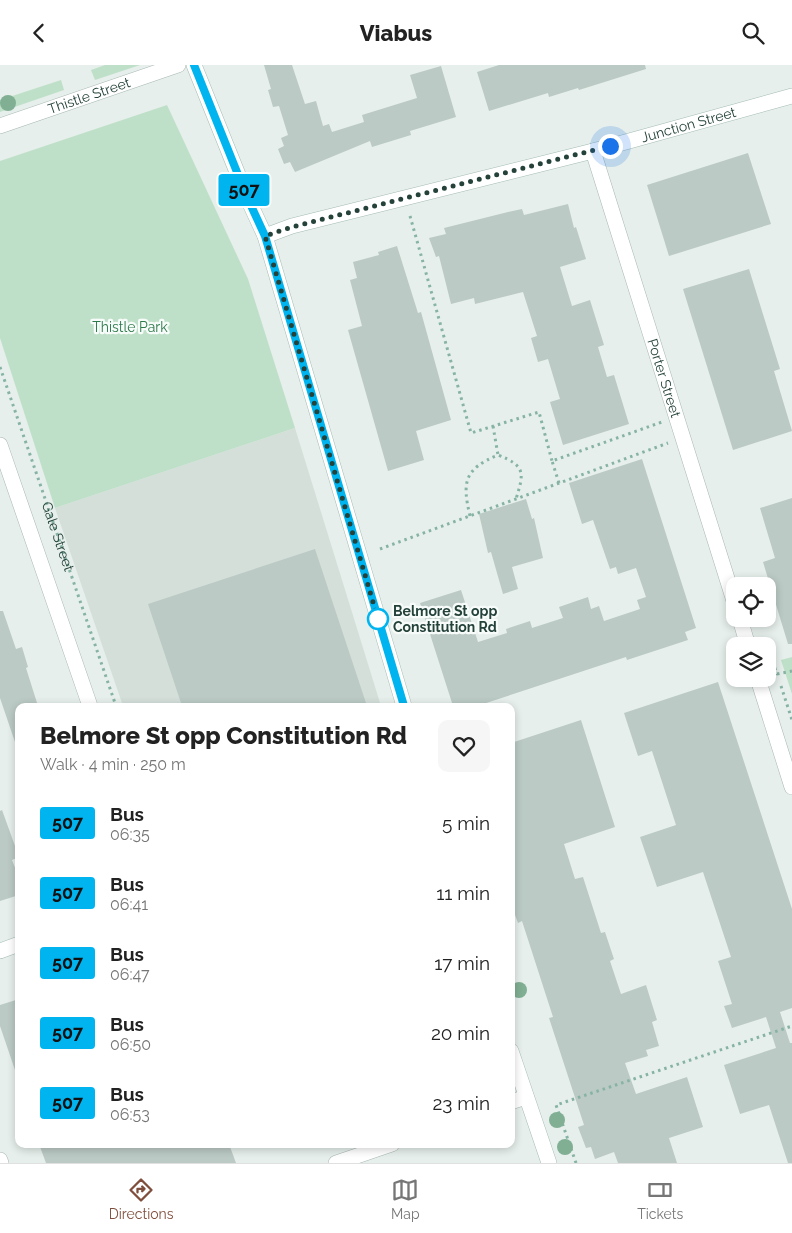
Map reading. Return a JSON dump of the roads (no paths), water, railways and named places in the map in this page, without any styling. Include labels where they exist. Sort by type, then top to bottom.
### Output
[{"type":"street","name":"Thistle Street","points":[[0,126],[178,65]]},
{"type":"street","points":[[194,65],[247,197],[265,236],[403,703]]},
{"type":"street","name":"Junction Street","points":[[265,236],[292,227],[593,151],[792,95]]},
{"type":"street","name":"Porter Street","points":[[593,151],[727,577]]},
{"type":"street","name":"Gale Street","points":[[0,445],[89,703]]},
{"type":"street","points":[[761,687],[792,787]]},
{"type":"street","points":[[0,951],[15,945]]},
{"type":"street","points":[[515,1079],[518,1100],[549,1163]]},
{"type":"street","points":[[336,1163],[380,1148]]},
{"type":"place","name":"Belmore St opp Constitution Rd","points":[[378,619]]},
{"type":"park label","name":"Thistle Park","points":[[130,327]]}]
